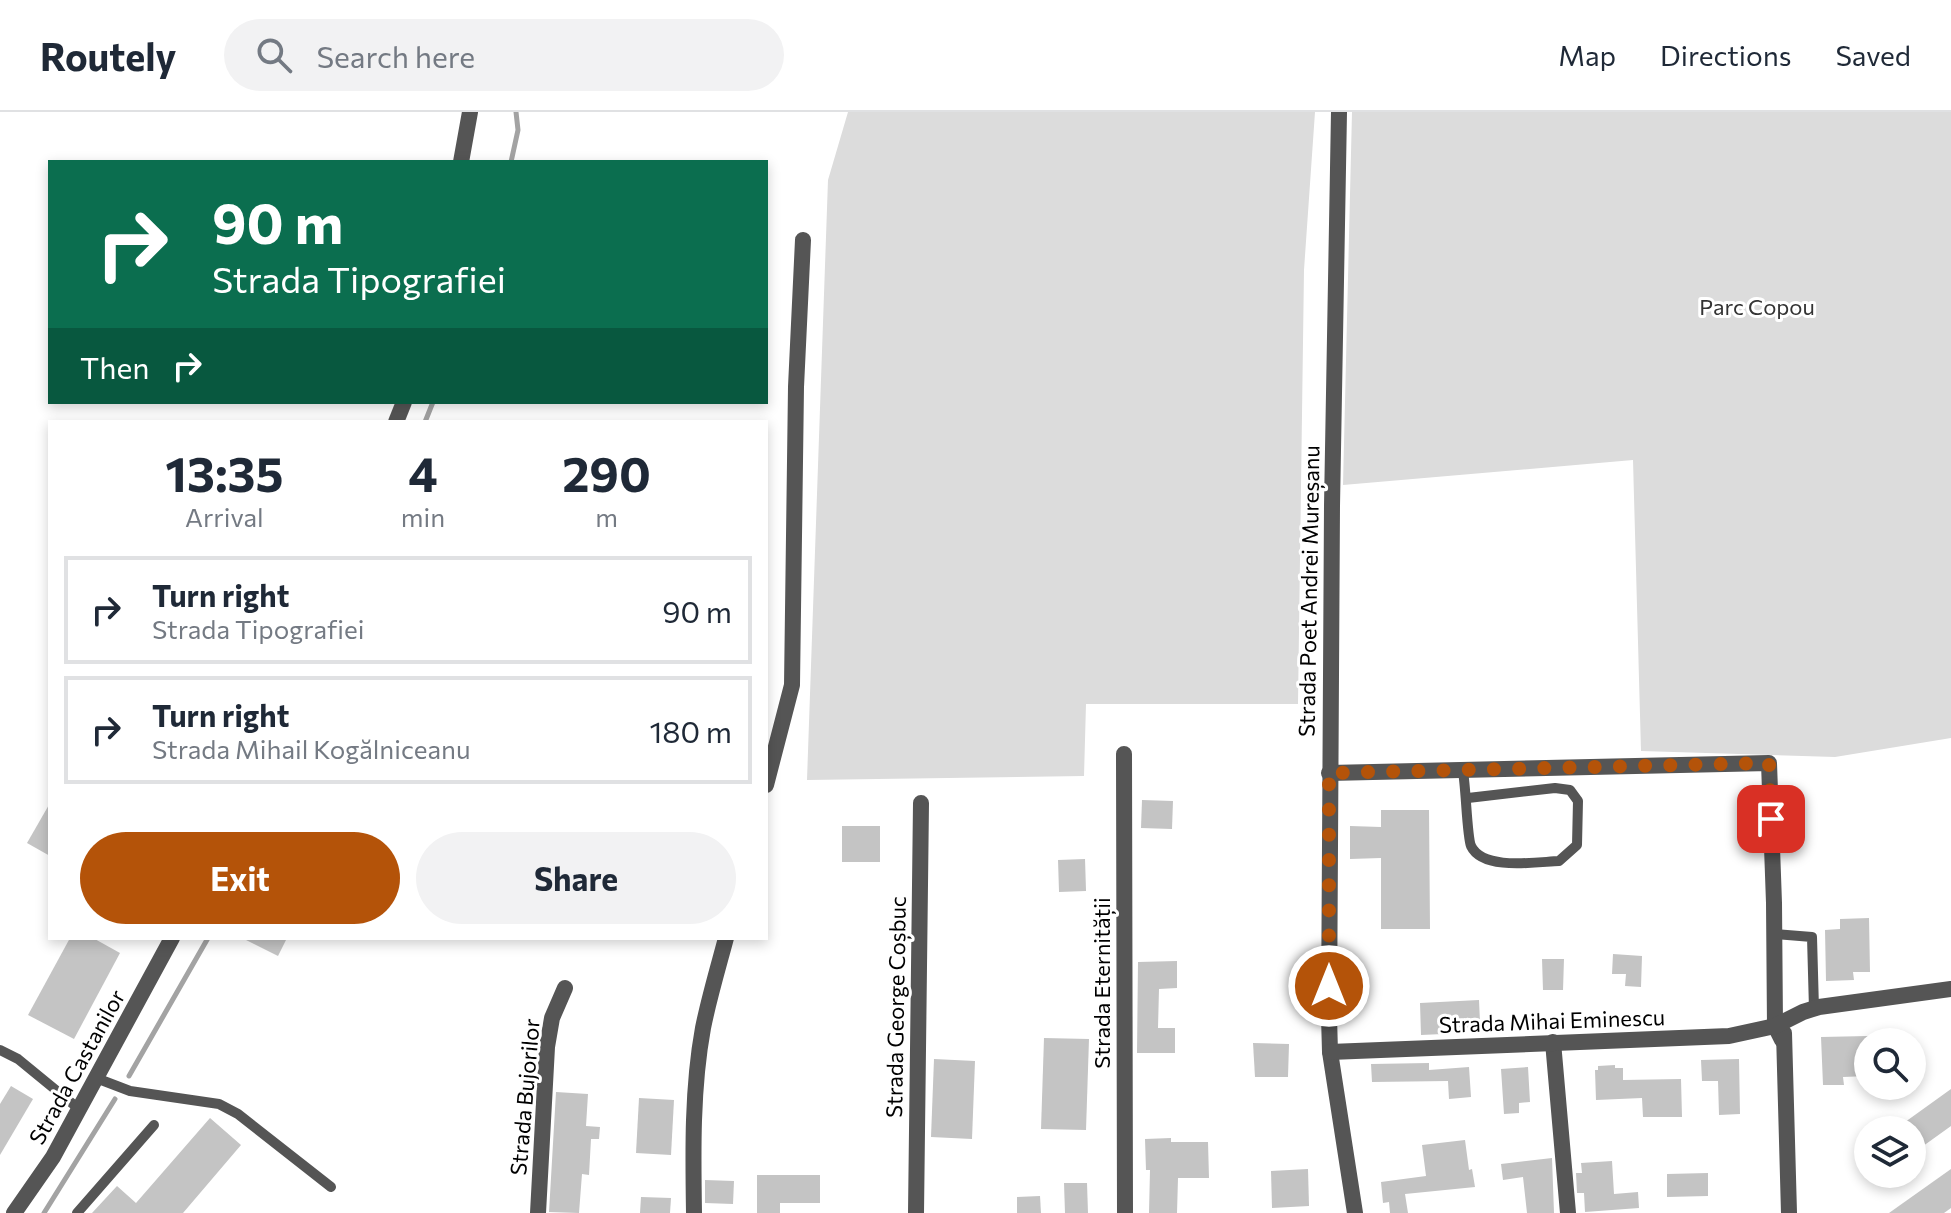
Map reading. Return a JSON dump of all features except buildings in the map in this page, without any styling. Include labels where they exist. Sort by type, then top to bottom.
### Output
[{"type":"street","points":[[461,160],[470,112]]},
{"type":"street","name":"Strada Poet Andrei Mureșanu","points":[[1339,112],[1329,773],[1330,1052],[1355,1213]]},
{"type":"street","points":[[768,777],[792,685],[796,387],[803,240]]},
{"type":"street","name":"Strada Eternității","points":[[1124,754],[1125,1213]]},
{"type":"street","points":[[1329,773],[1769,763],[1774,934],[1789,1213]]},
{"type":"street","name":"Strada George Coșbuc","points":[[916,1213],[921,803]]},
{"type":"street","name":"Strada Castanilor","points":[[14,1213],[53,1157],[171,940]]},
{"type":"street","points":[[694,1213],[699,1057],[725,940]]},
{"type":"street","name":"Strada Bujorilor","points":[[538,1213],[547,1047],[552,1018],[565,988]]},
{"type":"street","name":"Strada Mihai Eminescu","points":[[1330,1052],[1729,1036],[1781,1029],[1814,1009],[1951,989]]},
{"type":"street","points":[[1553,1042],[1568,1213]]},
{"type":"lane","points":[[1463,772],[1468,798],[1470,844],[1479,857],[1499,863],[1559,861],[1577,845],[1578,801],[1570,790],[1555,788],[1468,798]]},
{"type":"lane","points":[[1774,934],[1812,937],[1814,1009]]},
{"type":"lane","points":[[0,1050],[18,1059],[79,1109]]},
{"type":"lane","points":[[96,1078],[130,1091],[219,1104],[238,1114],[331,1187]]},
{"type":"lane","points":[[77,1213],[154,1125]]},
{"type":"green space","points":[[848,112],[1315,112],[1304,270],[1298,704],[1086,704],[1084,776],[807,780],[828,180]]},
{"type":"green space","name":"Parc Copou","points":[[1352,112],[1951,112],[1951,738],[1835,757],[1641,751],[1633,460],[1343,485]]},
{"type":"waterway","points":[[511,160],[518,130],[516,112]]},
{"type":"waterway","points":[[426,420],[432,404]]},
{"type":"waterway","points":[[129,1076],[207,940]]},
{"type":"waterway","points":[[44,1213],[115,1099]]},
{"type":"route","points":[[1329,986],[1329,773],[1769,763],[1771,819]]}]
